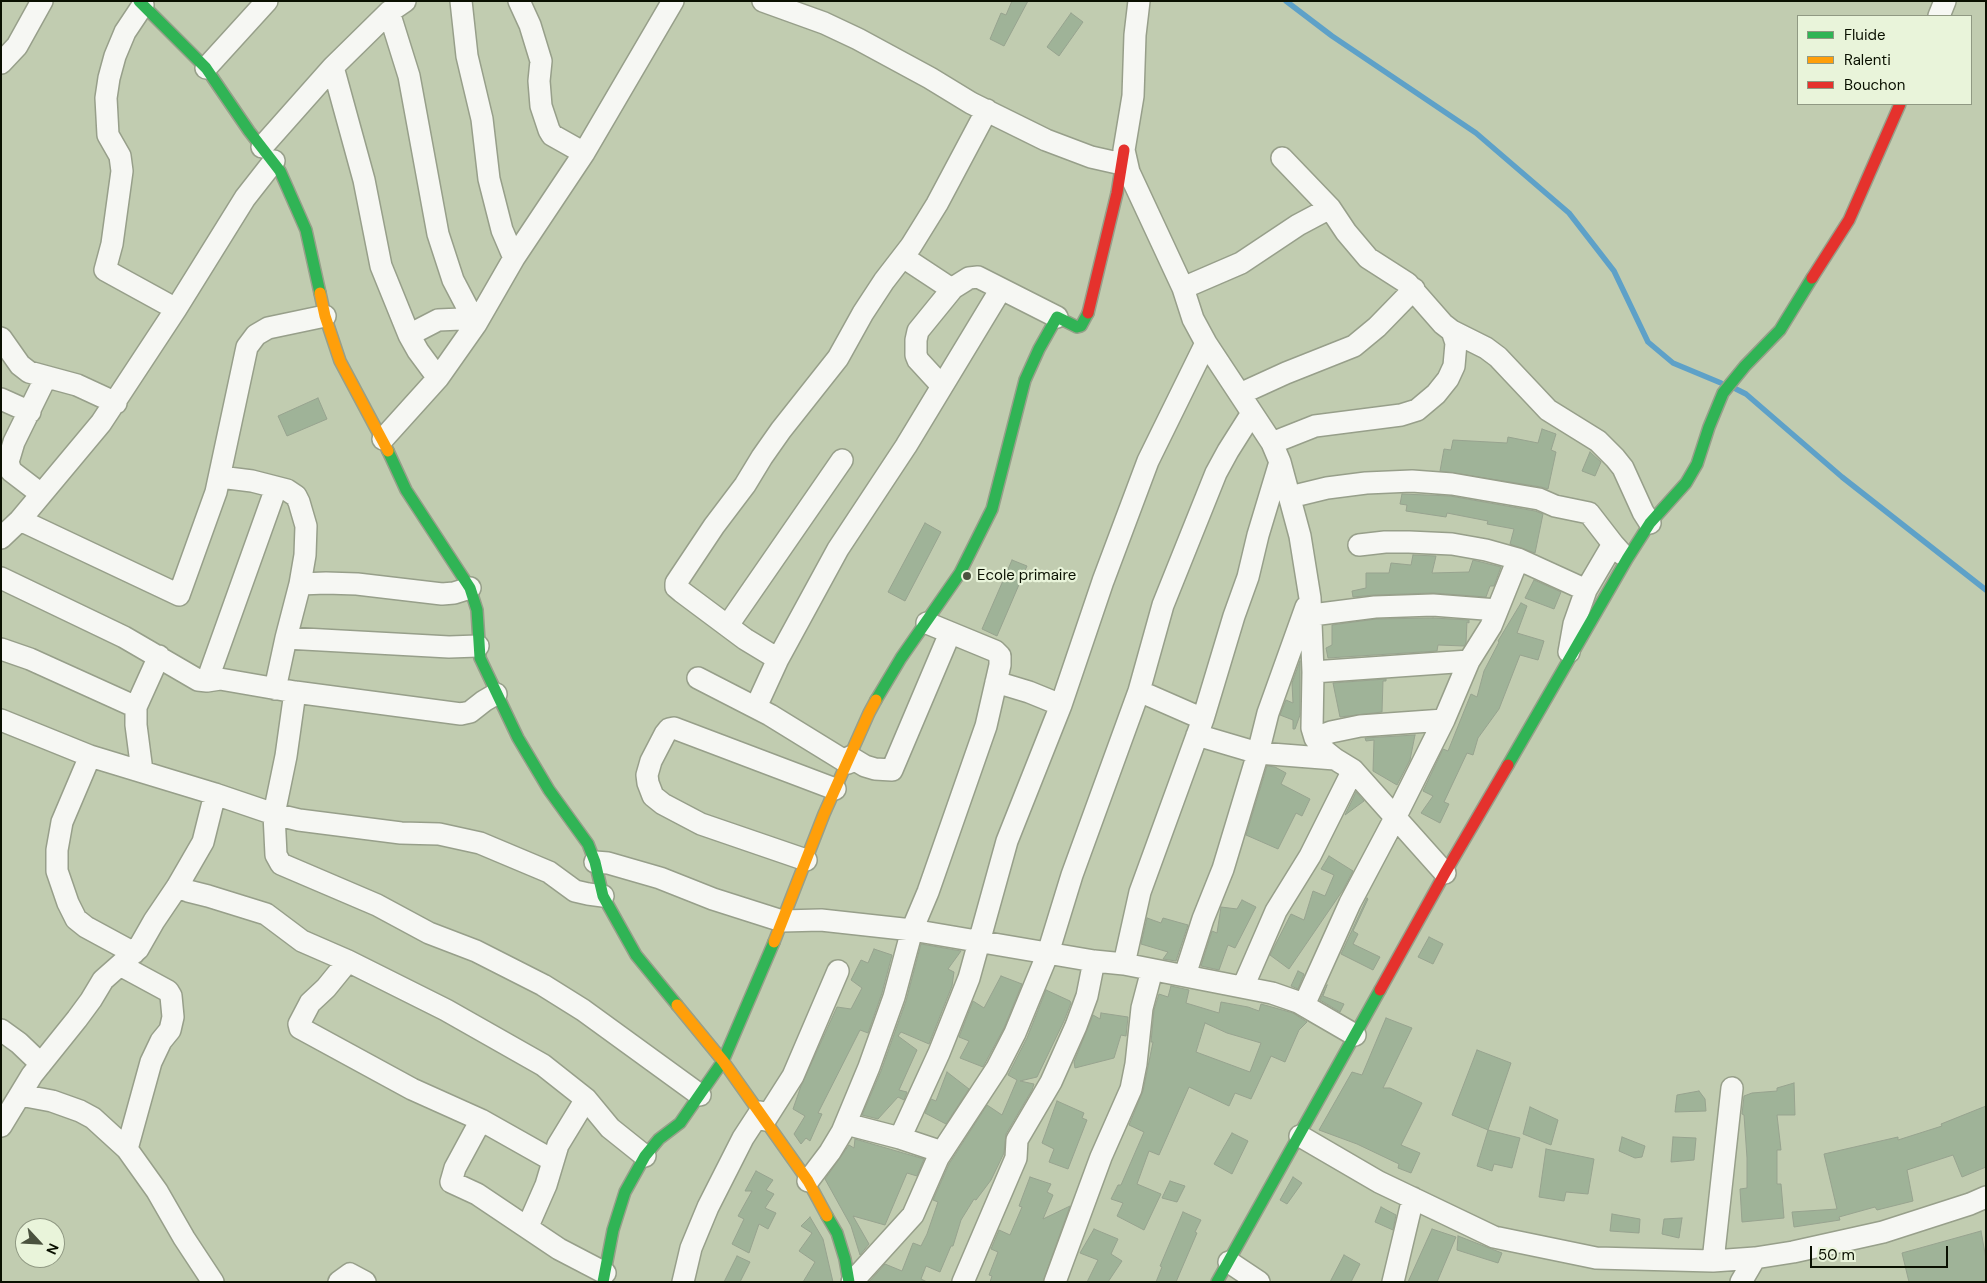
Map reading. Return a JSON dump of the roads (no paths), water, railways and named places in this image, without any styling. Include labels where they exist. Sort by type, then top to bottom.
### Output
[{"type":"street","points":[[1,63],[17,46],[42,1]]},
{"type":"street","points":[[206,68],[267,1]]},
{"type":"street","points":[[461,1],[467,56],[482,119],[489,179],[502,230],[514,258]]},
{"type":"street","points":[[519,1],[530,25],[541,61],[539,81],[540,106],[549,130],[552,135],[584,153]]},
{"type":"street","points":[[383,439],[438,378],[473,318],[584,153],[673,1]]},
{"type":"street","points":[[763,1],[824,23],[858,39],[1046,140],[1091,156],[1123,157]]},
{"type":"street","points":[[942,385],[918,360],[916,340],[918,331],[958,283],[974,276],[978,277],[1077,327],[1081,326],[1087,317],[1117,194],[1133,96],[1135,35],[1139,1]]},
{"type":"street","points":[[1939,15],[1945,1]]},
{"type":"street","points":[[176,309],[105,270],[112,244],[122,171],[120,156],[108,135],[106,98],[115,56],[125,32],[141,3],[206,68],[268,154],[285,181],[306,230],[325,316],[340,361],[383,439],[406,490],[470,588],[477,610],[478,646],[484,670],[518,738],[549,790],[588,844],[595,862],[603,896],[636,955],[723,1061],[808,1181],[837,1234],[851,1282]]},
{"type":"street","points":[[397,7],[438,234],[453,280],[473,318]]},
{"type":"street","points":[[1,538],[20,520],[116,403],[245,198],[268,154],[333,67],[397,7]]},
{"type":"street","points":[[333,67],[364,180],[381,266],[409,335],[438,378]]},
{"type":"street","points":[[1217,1282],[1445,873],[1565,669],[1627,559],[1650,523],[1686,483],[1698,464],[1709,427],[1723,393],[1745,366],[1780,330],[1849,220],[1900,105]]},
{"type":"street","points":[[778,659],[745,639],[678,588],[676,583],[714,526],[745,485],[762,457],[838,358],[884,280],[903,257],[937,204],[987,110]]},
{"type":"street","points":[[1123,157],[1183,288],[1193,319],[1206,343],[1272,443],[1280,462],[1300,536],[1311,607],[1314,672],[1312,728],[1315,738],[1325,751],[1344,765],[1445,873]]},
{"type":"street","points":[[1282,158],[1330,208],[1346,232],[1368,258],[1414,289],[1435,317],[1452,331],[1486,348],[1498,357],[1548,410],[1598,441],[1623,468],[1650,523]]},
{"type":"street","points":[[1183,288],[1241,263],[1298,225],[1330,208]]},
{"type":"street","points":[[903,257],[953,288]]},
{"type":"street","points":[[756,707],[778,659],[838,549],[906,446],[1001,289]]},
{"type":"street","points":[[1240,394],[1286,372],[1354,346],[1377,327],[1414,289]]},
{"type":"street","points":[[20,520],[179,595],[220,477],[236,398],[250,342],[256,335],[268,328],[325,316]]},
{"type":"street","points":[[481,1120],[450,1181],[477,1194],[604,1277],[613,1230],[626,1192],[645,1156],[659,1139],[680,1123],[723,1061],[835,790],[869,713],[901,658],[960,573],[992,509],[1025,380],[1057,317]]},
{"type":"street","points":[[409,335],[438,320],[473,318]]},
{"type":"street","points":[[1272,443],[1315,426],[1400,415],[1417,410],[1436,394],[1448,379],[1454,366],[1456,342],[1452,331]]},
{"type":"street","points":[[1,338],[20,365],[35,375],[77,385],[116,403]]},
{"type":"street","points":[[900,1138],[969,978],[1007,841],[1061,705],[1103,581],[1148,461],[1206,343]]},
{"type":"street","points":[[41,494],[9,468],[9,454],[46,377]]},
{"type":"street","points":[[1,399],[30,412]]},
{"type":"street","points":[[851,1282],[913,1215],[942,1152],[997,1068],[1015,1032],[1048,954],[1072,875],[1139,691],[1164,606],[1208,492],[1228,451],[1252,414]]},
{"type":"street","points":[[728,625],[842,460]]},
{"type":"street","points":[[1124,964],[1140,892],[1200,727],[1248,577],[1280,462]]},
{"type":"street","points":[[220,477],[287,490],[296,496],[305,519],[305,555],[300,584],[286,638],[286,756],[274,814],[276,855],[281,864],[377,905],[429,932],[476,952],[543,985],[584,1010],[700,1095]]},
{"type":"street","points":[[1290,497],[1328,488],[1366,483],[1412,481],[1452,484],[1539,499],[1555,506],[1589,512],[1627,559]]},
{"type":"street","points":[[207,681],[276,488]]},
{"type":"street","points":[[1359,545],[1385,542],[1452,544],[1486,550],[1518,560],[1586,590]]},
{"type":"street","points":[[1565,669],[1574,624],[1586,590],[1613,544]]},
{"type":"street","points":[[1304,1005],[1350,903],[1444,720],[1469,662],[1484,640],[1518,560]]},
{"type":"street","points":[[1,578],[89,619],[159,656],[194,678],[207,681],[220,679],[285,690],[464,714],[496,694]]},
{"type":"street","points":[[300,584],[358,584],[442,594],[454,593],[470,588]]},
{"type":"street","points":[[1311,607],[1434,605],[1497,610]]},
{"type":"street","points":[[1185,975],[1203,920],[1223,870],[1258,754],[1268,713],[1311,607]]},
{"type":"street","points":[[808,1181],[830,1152],[846,1124],[894,997],[912,930],[928,892],[986,726],[996,682],[1000,656],[995,650],[927,623]]},
{"type":"street","points":[[698,678],[756,707],[849,760],[875,769],[892,770],[950,633]]},
{"type":"street","points":[[286,638],[448,647],[478,646]]},
{"type":"street","points":[[1,649],[30,659],[136,707]]},
{"type":"street","points":[[142,771],[136,725],[136,707],[159,656]]},
{"type":"street","points":[[1314,672],[1469,662]]},
{"type":"street","points":[[996,682],[1029,692],[1061,705]]},
{"type":"street","points":[[1139,691],[1200,727],[1258,754],[1344,765]]},
{"type":"street","points":[[1,720],[90,756],[274,814],[299,820],[400,833],[439,834],[480,843],[549,872],[576,891],[603,896]]},
{"type":"street","points":[[1315,738],[1331,732],[1360,726],[1444,720]]},
{"type":"street","points":[[806,860],[702,824],[663,804],[653,796],[648,783],[647,775],[651,761],[665,734],[669,729],[674,728],[835,790]]},
{"type":"street","points":[[90,756],[62,822],[57,850],[57,871],[76,919],[168,991],[171,996],[173,1017],[170,1030],[161,1041],[151,1062],[126,1148]]},
{"type":"street","points":[[1243,987],[1276,911],[1310,856],[1344,765]]},
{"type":"street","points":[[2,1122],[41,1064],[91,1000],[102,980],[138,949],[203,842],[215,794]]},
{"type":"street","points":[[595,862],[608,863],[660,878],[712,899],[782,921],[821,920],[912,930],[1048,954],[1124,964],[1272,993],[1304,1005],[1355,1035]]},
{"type":"street","points":[[178,886],[188,891],[266,914],[298,939],[348,961],[446,1010],[543,1065],[586,1099],[610,1128],[645,1156]]},
{"type":"street","points":[[348,961],[326,988],[310,1003],[300,1020],[299,1027],[412,1089],[481,1120],[552,1160]]},
{"type":"street","points":[[963,1282],[1016,1158],[1017,1140],[1051,1082],[1076,1026],[1087,996],[1094,961]]},
{"type":"street","points":[[1055,1282],[1102,1157],[1132,1089],[1142,1008],[1152,970]]},
{"type":"street","points":[[683,1282],[691,1248],[708,1207],[744,1138],[793,1076],[838,971]]},
{"type":"street","points":[[1,1030],[19,1043],[41,1064]]},
{"type":"street","points":[[1713,1261],[1732,1088]]},
{"type":"street","points":[[20,1095],[80,1111],[92,1118],[126,1148],[157,1191],[184,1238],[213,1282]]},
{"type":"street","points":[[528,1226],[546,1186],[552,1160],[558,1145],[586,1099]]},
{"type":"street","points":[[846,1124],[900,1138],[942,1152]]},
{"type":"street","points":[[1300,1136],[1379,1182],[1494,1237],[1596,1258],[1713,1261],[1754,1258],[1793,1252],[1883,1232],[1970,1204],[1986,1196]]},
{"type":"street","points":[[1393,1282],[1413,1198]]},
{"type":"street","points":[[1741,1282],[1754,1258]]},
{"type":"street","points":[[1228,1262],[1259,1282]]},
{"type":"street","points":[[339,1282],[350,1274],[365,1282]]},
{"type":"waterway","points":[[1286,1],[1332,36],[1476,133],[1569,213],[1614,271],[1648,342],[1673,363],[1721,383]]},
{"type":"waterway","points":[[1736,389],[1746,394],[1842,477],[1986,590]]},
{"type":"place","name":"Ecole primaire","points":[[967,576]]}]
